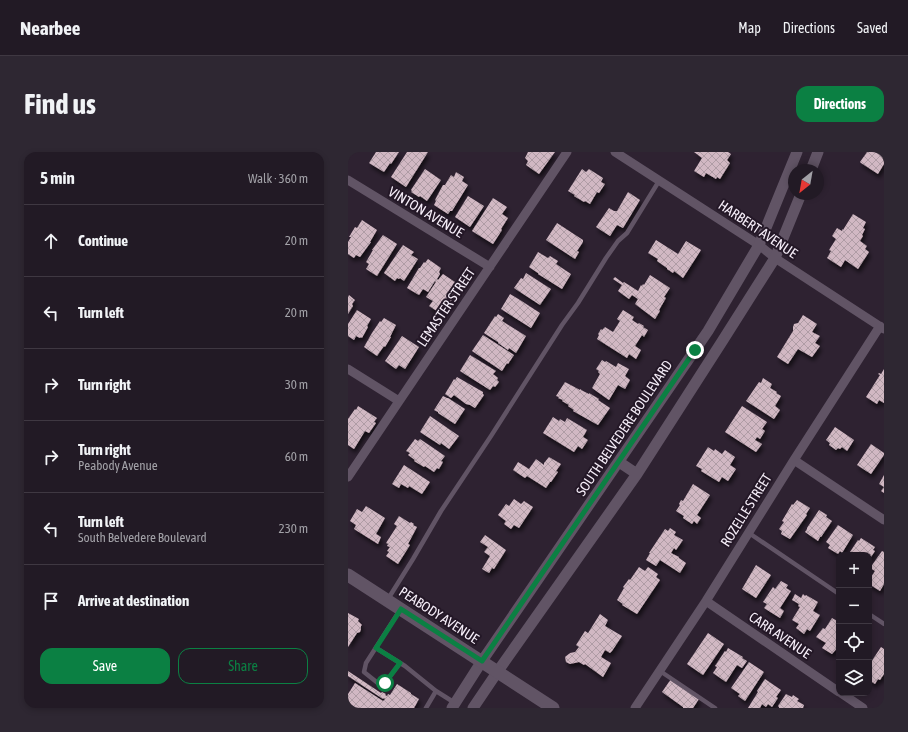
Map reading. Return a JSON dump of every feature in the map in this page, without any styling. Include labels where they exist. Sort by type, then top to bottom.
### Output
[{"type":"main road","name":"PEABODY AVENUE","points":[[348,575],[553,708]]},
{"type":"street","name":"LEMASTER STREET","points":[[348,477],[567,152]]},
{"type":"street","name":"HARBERT AVENUE","points":[[616,152],[759,245],[775,258],[882,328]]},
{"type":"street","name":"SOUTH BELVEDERE BOULEVARD","points":[[453,706],[482,661],[708,331],[759,245],[797,152]]},
{"type":"street","points":[[813,164],[818,152]]},
{"type":"street","name":"VINTON AVENUE","points":[[348,180],[490,267]]},
{"type":"street","points":[[474,708],[637,474],[775,258],[799,200]]},
{"type":"street","name":"ROZELLE STREET","points":[[636,708],[706,602],[794,460],[882,328]]},
{"type":"street","points":[[348,369],[399,402]]},
{"type":"street","points":[[794,460],[884,520]]},
{"type":"street","points":[[619,462],[637,474]]},
{"type":"street","name":"CARR AVENUE","points":[[706,602],[836,689]]},
{"type":"street","name":"CARR AVENUE","points":[[846,696],[863,708]]},
{"type":"lane","points":[[388,600],[441,511],[606,258],[618,241],[627,233],[659,180]]},
{"type":"lane","points":[[748,533],[836,592]]},
{"type":"lane","points":[[400,663],[385,683],[379,684],[364,672],[366,663],[401,609]]},
{"type":"lane","points":[[872,616],[884,624]]},
{"type":"lane","points":[[376,648],[405,666],[453,706]]},
{"type":"lane","points":[[660,671],[715,708]]},
{"type":"lane","points":[[426,708],[436,691]]},
{"type":"building","points":[[376,152],[399,152],[384,172],[369,163]]},
{"type":"building","points":[[407,152],[428,152],[406,187],[391,177]]},
{"type":"building","points":[[528,152],[555,152],[539,174],[526,165],[528,161],[525,158]]},
{"type":"building","points":[[694,152],[728,152],[731,154],[727,160],[730,163],[720,179],[717,177],[716,179],[706,173],[704,177],[694,171],[702,158]]},
{"type":"building","points":[[867,152],[884,152],[884,164],[878,174],[860,162]]},
{"type":"building","points":[[425,169],[441,180],[427,201],[411,192]]},
{"type":"building","points":[[582,169],[586,172],[589,169],[603,178],[601,182],[605,184],[599,193],[597,192],[590,204],[585,201],[584,202],[568,191]]},
{"type":"building","points":[[456,172],[464,177],[462,181],[468,185],[452,211],[448,214],[434,205],[443,185],[445,185],[451,175],[454,177]]},
{"type":"building","points":[[628,192],[640,200],[623,228],[617,225],[610,236],[596,227],[609,208],[617,211]]},
{"type":"building","points":[[468,196],[484,206],[470,227],[455,217]]},
{"type":"building","points":[[493,198],[507,207],[502,214],[508,218],[493,244],[472,231]]},
{"type":"building","points":[[853,214],[866,222],[863,228],[865,229],[862,235],[863,236],[860,241],[867,246],[865,249],[869,252],[858,269],[845,260],[841,267],[827,258],[831,251],[829,250],[836,239],[832,236],[837,228],[842,231],[842,229],[843,230]]},
{"type":"building","points":[[362,220],[377,230],[371,242],[360,257],[356,255],[354,258],[348,254],[348,242],[351,237],[349,237],[355,227],[357,228]]},
{"type":"building","points":[[557,223],[583,240],[577,251],[579,252],[575,259],[546,240]]},
{"type":"building","points":[[383,235],[397,244],[377,276],[366,269],[369,264],[366,262],[372,250]]},
{"type":"building","points":[[656,240],[678,254],[686,241],[701,250],[683,278],[674,271],[673,273],[667,269],[657,261],[658,259],[648,253]]},
{"type":"building","points":[[403,245],[414,252],[411,255],[418,259],[404,281],[397,278],[395,281],[384,273]]},
{"type":"building","points":[[538,252],[548,258],[550,256],[558,261],[556,264],[571,274],[562,289],[529,267]]},
{"type":"building","points":[[428,259],[441,268],[437,279],[438,280],[443,274],[458,284],[452,292],[456,294],[449,304],[447,302],[440,313],[429,306],[433,301],[426,297],[436,282],[435,281],[428,292],[423,289],[419,295],[407,288],[419,268]]},
{"type":"building","points":[[526,273],[551,289],[540,305],[514,288],[521,278],[523,279]]},
{"type":"building","points":[[650,275],[670,288],[664,297],[666,298],[655,319],[635,304],[638,299],[632,295],[629,299],[618,291],[622,285],[613,279],[615,277],[638,291]]},
{"type":"building","points":[[510,294],[540,313],[531,328],[501,309]]},
{"type":"building","points":[[349,295],[355,300],[348,314],[348,297]]},
{"type":"building","points":[[357,310],[371,319],[362,338],[356,336],[354,340],[348,336],[348,324]]},
{"type":"building","points":[[623,310],[634,317],[632,320],[644,326],[643,327],[648,330],[644,337],[642,335],[635,346],[641,350],[636,359],[629,354],[627,358],[597,339],[601,329],[602,330],[605,327],[613,332],[620,321],[617,319]]},
{"type":"building","points":[[498,314],[504,318],[502,321],[526,336],[516,353],[509,348],[508,350],[484,333],[495,316],[496,317]]},
{"type":"building","points":[[803,315],[817,324],[812,332],[820,336],[815,343],[820,346],[812,357],[798,349],[788,364],[777,357],[793,331],[794,324],[798,323]]},
{"type":"building","points":[[384,318],[396,325],[385,347],[384,346],[377,356],[364,347],[380,321],[381,322]]},
{"type":"building","points":[[483,335],[514,355],[502,371],[472,351]]},
{"type":"building","points":[[402,336],[419,347],[405,369],[399,365],[396,369],[385,361]]},
{"type":"building","points":[[470,355],[496,371],[493,374],[498,378],[497,380],[499,382],[495,387],[493,386],[490,390],[460,371]]},
{"type":"building","points":[[602,360],[616,367],[618,363],[629,369],[625,376],[630,380],[625,389],[618,385],[609,400],[592,388],[600,374],[596,369]]},
{"type":"building","points":[[884,369],[884,403],[879,400],[877,404],[866,397],[880,375],[878,374],[881,374]]},
{"type":"building","points":[[457,377],[483,392],[484,395],[475,408],[466,404],[454,395],[451,398],[445,394],[454,379],[455,380]]},
{"type":"building","points":[[763,378],[772,384],[770,388],[781,396],[775,406],[780,410],[774,419],[746,401],[759,382],[761,383]]},
{"type":"building","points":[[565,382],[589,393],[610,408],[598,425],[573,411],[574,410],[568,406],[569,405],[556,396]]},
{"type":"building","points":[[443,396],[465,409],[455,424],[434,410]]},
{"type":"building","points":[[358,406],[377,418],[374,422],[376,423],[369,433],[365,431],[354,449],[348,445],[348,419]]},
{"type":"building","points":[[742,406],[767,422],[762,429],[765,431],[760,439],[757,437],[755,440],[762,444],[756,452],[725,432]]},
{"type":"building","points":[[430,416],[459,436],[449,449],[420,432]]},
{"type":"building","points":[[553,417],[559,421],[560,419],[565,422],[567,418],[587,430],[583,437],[588,440],[582,449],[578,446],[574,452],[543,433]]},
{"type":"building","points":[[835,427],[854,440],[847,451],[842,447],[836,450],[829,445],[830,443],[826,440]]},
{"type":"building","points":[[415,439],[418,441],[420,439],[445,456],[441,461],[443,462],[439,469],[437,468],[434,472],[414,461],[415,460],[408,455],[410,453],[406,451]]},
{"type":"building","points":[[871,444],[884,453],[884,455],[871,474],[857,465]]},
{"type":"building","points":[[708,447],[714,451],[715,449],[722,454],[725,450],[735,457],[730,465],[736,469],[728,481],[722,477],[719,482],[701,471],[702,469],[696,466]]},
{"type":"building","points":[[549,457],[561,464],[556,471],[558,472],[546,488],[527,476],[525,478],[513,470],[518,462],[529,469],[536,459],[544,465]]},
{"type":"building","points":[[404,465],[430,482],[422,494],[409,486],[408,488],[401,484],[399,488],[392,484]]},
{"type":"building","points":[[884,475],[884,487],[879,484]]},
{"type":"building","points":[[693,484],[710,495],[697,515],[701,518],[697,524],[694,521],[692,524],[676,511],[681,500],[683,501]]},
{"type":"building","points":[[514,499],[521,504],[524,501],[533,507],[519,528],[514,525],[511,529],[504,524],[506,521],[498,515],[506,504],[509,506]]},
{"type":"building","points":[[797,500],[810,508],[806,514],[807,515],[790,539],[781,534],[782,531],[779,529],[784,522],[782,521],[792,504],[793,505]]},
{"type":"building","points":[[366,506],[385,518],[376,534],[381,537],[378,544],[354,529],[356,525],[350,521],[357,509],[362,512]]},
{"type":"building","points":[[819,510],[827,515],[826,517],[832,521],[818,541],[805,532]]},
{"type":"building","points":[[399,516],[417,527],[408,544],[410,545],[398,564],[386,556],[390,547],[387,546],[388,544],[386,543],[397,526],[394,524]]},
{"type":"building","points":[[838,525],[853,535],[843,552],[840,551],[836,553],[828,548],[830,545],[826,542]]},
{"type":"building","points":[[670,528],[676,532],[674,535],[683,540],[676,550],[674,548],[671,553],[686,563],[680,573],[660,560],[656,566],[646,560],[665,529],[668,531]]},
{"type":"building","points":[[485,535],[506,550],[494,569],[492,568],[489,573],[482,569],[490,556],[484,552],[488,547],[480,542]]},
{"type":"building","points":[[861,538],[875,547],[873,550],[875,551],[872,556],[872,552],[850,552],[858,540],[859,541]]},
{"type":"building","points":[[882,551],[884,552],[884,584],[880,591],[872,586],[872,576],[875,571],[872,569],[872,565]]},
{"type":"building","points":[[756,565],[771,575],[756,598],[742,589]]},
{"type":"building","points":[[639,567],[645,571],[648,567],[658,574],[656,577],[660,580],[637,614],[622,605],[623,604],[617,600],[624,588],[623,587]]},
{"type":"building","points":[[781,581],[788,585],[786,588],[791,591],[780,608],[784,611],[780,618],[764,608],[767,604],[763,602],[773,587],[775,589]]},
{"type":"building","points":[[795,594],[801,598],[803,594],[805,596],[806,595],[818,602],[813,611],[820,615],[810,631],[807,629],[804,634],[796,628],[799,624],[792,620],[800,607],[798,606],[799,604],[792,600]]},
{"type":"building","points":[[348,613],[359,619],[358,621],[362,625],[360,632],[357,633],[348,647]]},
{"type":"building","points":[[600,614],[608,620],[605,626],[622,636],[610,653],[605,650],[601,657],[611,663],[603,677],[585,664],[584,665],[579,662],[570,664],[566,662],[565,657],[570,653],[575,652],[579,647],[576,645],[585,631],[588,633]]},
{"type":"building","points":[[832,618],[836,620],[836,649],[832,654],[822,648],[826,643],[816,637],[823,628],[825,629]]},
{"type":"building","points":[[708,633],[724,644],[703,675],[687,664]]},
{"type":"building","points":[[881,647],[884,649],[884,674],[875,684],[872,682],[872,660]]},
{"type":"building","points":[[728,648],[747,661],[742,668],[737,665],[726,682],[713,673],[717,667],[715,666]]},
{"type":"building","points":[[749,662],[764,672],[745,701],[738,696],[740,694],[731,688]]},
{"type":"building","points":[[348,671],[387,696],[388,694],[390,695],[397,684],[419,699],[414,708],[348,708],[348,694],[355,683],[383,701],[385,699],[348,676]]},
{"type":"building","points":[[671,679],[699,699],[693,708],[683,708],[662,692]]},
{"type":"building","points":[[765,679],[781,690],[776,697],[778,698],[772,707],[768,704],[766,707],[762,704],[760,708],[748,708],[758,692],[757,691]]},
{"type":"building","points":[[786,694],[792,697],[793,695],[799,699],[797,701],[804,705],[803,708],[779,708],[778,706]]},
{"type":"route","points":[[385,683],[400,663],[376,648],[401,609],[482,661],[695,350]]}]
